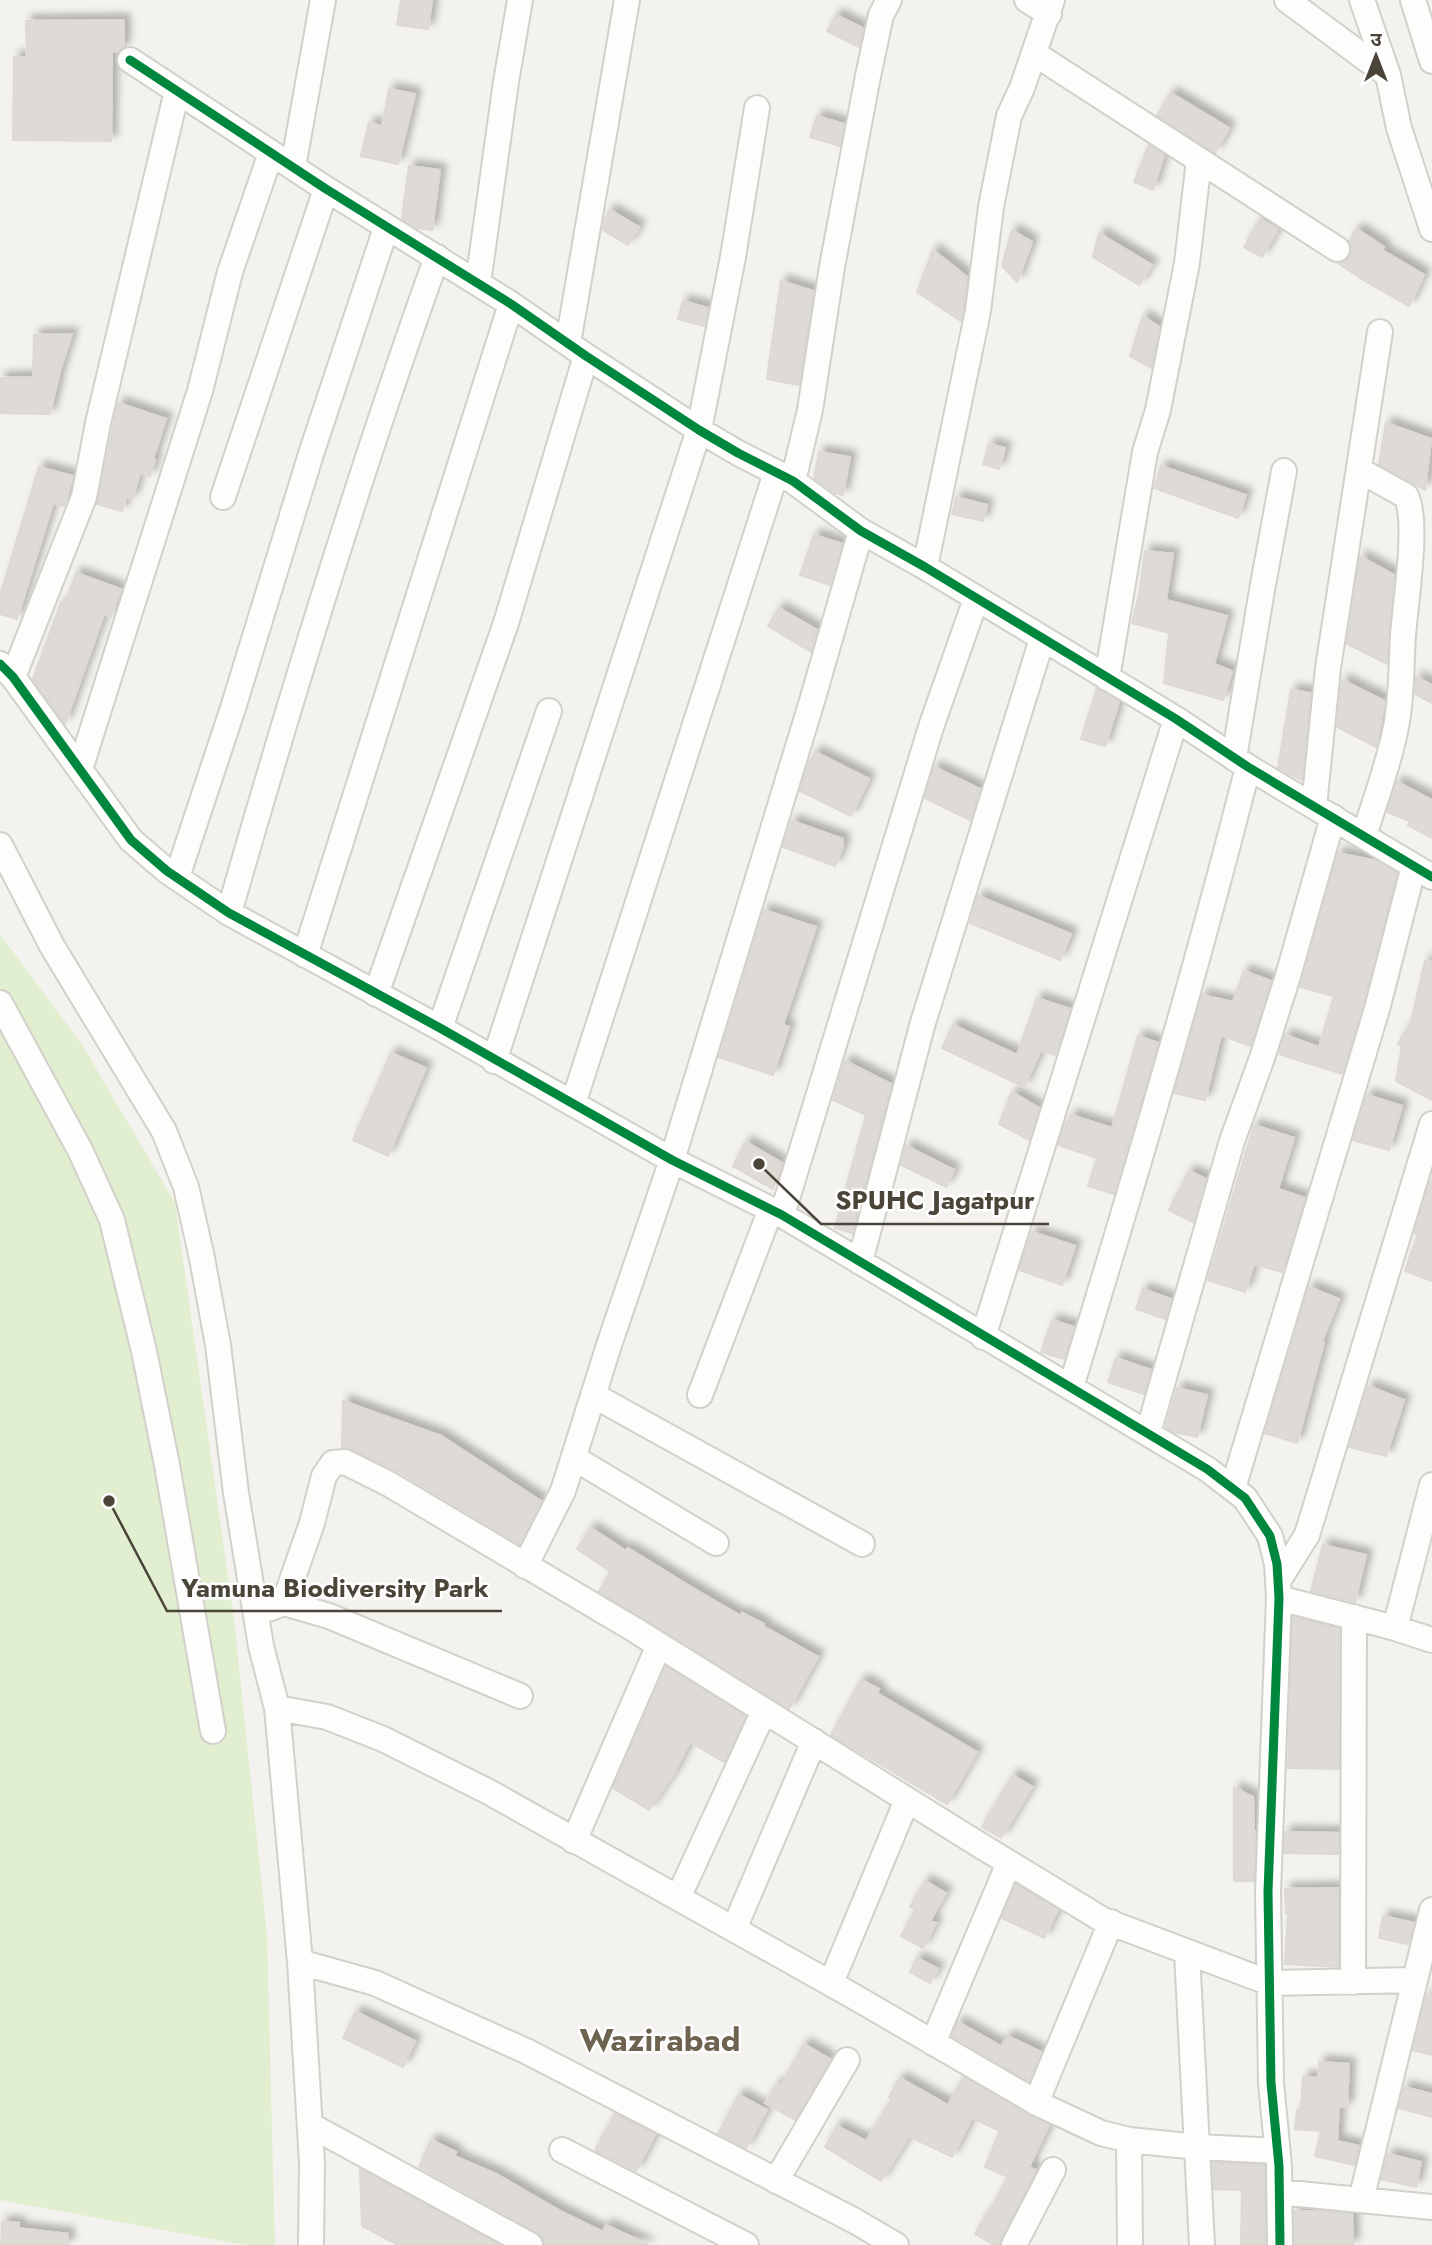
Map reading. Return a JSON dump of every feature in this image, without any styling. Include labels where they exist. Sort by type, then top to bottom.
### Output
[{"type":"street","points":[[293,167],[323,0]]},
{"type":"street","points":[[478,283],[520,0]]},
{"type":"street","points":[[376,994],[506,623],[577,349],[601,140],[627,0]]},
{"type":"street","points":[[573,1104],[784,477],[810,410],[832,267],[868,76],[881,15],[889,0]]},
{"type":"street","points":[[925,567],[978,311],[991,207],[1009,116],[1051,7],[1027,0]]},
{"type":"street","points":[[1287,0],[1388,75]]},
{"type":"street","points":[[1362,0],[1388,75],[1399,128],[1432,229]]},
{"type":"street","points":[[1413,0],[1432,61]]},
{"type":"street","points":[[1035,54],[1337,249]]},
{"type":"street","points":[[130,60],[326,190],[511,303],[699,430],[784,477],[861,531],[1176,719],[1241,763],[1423,872],[1377,1009],[1233,1488]]},
{"type":"street","points":[[177,91],[98,424],[84,497],[6,671],[131,841],[229,913],[440,1028],[671,1160],[776,1212],[1148,1433],[1206,1469],[1245,1498],[1270,1536],[1277,1564],[1268,1892],[1271,2083],[1278,2151],[1280,2245]]},
{"type":"street","points":[[494,1061],[699,430],[733,257],[757,108]]},
{"type":"street","points":[[80,769],[200,391],[230,272],[271,153]]},
{"type":"street","points":[[1107,678],[1144,452],[1158,410],[1187,263],[1199,160]]},
{"type":"street","points":[[223,497],[326,190]]},
{"type":"street","points":[[177,877],[233,708],[311,454],[386,228]]},
{"type":"street","points":[[229,913],[287,710],[393,380],[437,257]]},
{"type":"street","points":[[305,955],[511,303]]},
{"type":"street","points":[[1148,1433],[1232,1141],[1287,979],[1323,812],[1328,668],[1380,332]]},
{"type":"street","points":[[1359,470],[1406,496],[1411,518],[1397,725],[1364,836]]},
{"type":"street","points":[[1071,1387],[1169,1060],[1241,763],[1262,590],[1284,471]]},
{"type":"street","points":[[525,1566],[563,1491],[671,1160],[812,701],[861,531]]},
{"type":"street","points":[[700,1395],[776,1212],[931,727],[976,598]]},
{"type":"street","points":[[860,1262],[922,1026],[1042,639]]},
{"type":"street","points":[[440,1028],[549,711]]},
{"type":"street","points":[[983,1336],[1176,719]]},
{"type":"street","points":[[0,845],[52,946],[164,1131],[186,1188],[202,1258],[218,1345],[236,1493],[258,1613],[261,1646],[277,1708],[300,1962],[312,2163],[312,2244]]},
{"type":"street","points":[[0,1003],[80,1150],[112,1220],[144,1351],[167,1465],[213,1731]]},
{"type":"street","points":[[1278,1590],[1307,1535],[1432,1124]]},
{"type":"street","points":[[593,1395],[862,1544]]},
{"type":"street","points":[[574,1458],[716,1544]]},
{"type":"street","points":[[284,1603],[312,1523],[324,1476],[333,1463],[345,1462],[389,1484],[659,1645],[1009,1863],[1111,1922],[1270,1983],[1415,1980]]},
{"type":"street","points":[[1395,1628],[1432,1485]]},
{"type":"street","points":[[1278,1590],[1354,1617],[1432,1640]]},
{"type":"street","points":[[258,1613],[284,1603],[329,1616],[520,1696]]},
{"type":"street","points":[[1353,1982],[1354,1617]]},
{"type":"street","points":[[574,1840],[659,1645]]},
{"type":"street","points":[[277,1708],[327,1717],[383,1739],[489,1792],[831,1983],[1036,2103],[1101,2133],[1129,2140],[1278,2151]]},
{"type":"street","points":[[678,1898],[764,1711]]},
{"type":"street","points":[[734,1929],[814,1741]]},
{"type":"street","points":[[831,1983],[907,1800]]},
{"type":"street","points":[[933,2043],[1009,1863]]},
{"type":"street","points":[[1361,2200],[1432,1910]]},
{"type":"street","points":[[1036,2103],[1111,1922]]},
{"type":"street","points":[[1187,1953],[1202,2245]]},
{"type":"street","points":[[300,1962],[374,1983],[526,2051],[855,2221],[896,2245]]},
{"type":"street","points":[[776,2181],[847,2060]]},
{"type":"street","points":[[310,2126],[530,2245]]},
{"type":"street","points":[[1129,2140],[1130,2245]]},
{"type":"street","points":[[562,2150],[746,2245]]},
{"type":"street","points":[[1014,2245],[1053,2170]]},
{"type":"street","points":[[1279,2192],[1432,2207]]},
{"type":"green space","points":[[0,934],[83,1046],[175,1203],[234,1619],[267,1935],[275,2245],[245,2245],[0,2200]]},
{"type":"building","points":[[401,0],[432,0],[428,29],[397,25]]},
{"type":"building","points":[[836,15],[863,28],[859,47],[827,31]]},
{"type":"building","points":[[124,20],[124,46],[118,52],[112,52],[111,141],[13,140],[14,57],[27,57],[26,21]]},
{"type":"building","points":[[389,89],[415,94],[398,164],[361,156],[369,123],[382,126]]},
{"type":"building","points":[[1171,93],[1229,128],[1215,153],[1157,115]]},
{"type":"building","points":[[817,116],[844,124],[840,146],[810,137]]},
{"type":"building","points":[[1149,145],[1164,155],[1153,190],[1134,182]]},
{"type":"building","points":[[409,166],[440,170],[432,230],[417,228],[402,219]]},
{"type":"building","points":[[610,210],[639,227],[628,245],[603,230]]},
{"type":"building","points":[[1260,219],[1278,229],[1262,257],[1244,247]]},
{"type":"building","points":[[1357,229],[1384,247],[1382,250],[1424,275],[1409,306],[1338,263],[1344,262],[1350,256],[1352,249],[1349,241]]},
{"type":"building","points":[[1012,230],[1032,242],[1017,282],[1002,266]]},
{"type":"building","points":[[1099,233],[1152,265],[1139,285],[1093,257]]},
{"type":"building","points":[[933,250],[967,277],[961,321],[917,292]]},
{"type":"building","points":[[781,281],[813,291],[799,385],[767,379]]},
{"type":"building","points":[[683,301],[708,308],[704,326],[678,319]]},
{"type":"building","points":[[1143,316],[1159,327],[1151,368],[1130,356]]},
{"type":"building","points":[[72,334],[50,414],[0,413],[0,378],[33,377],[34,335]]},
{"type":"building","points":[[118,403],[166,419],[150,476],[140,473],[132,499],[126,497],[122,511],[97,504]]},
{"type":"building","points":[[1386,423],[1431,439],[1425,490],[1379,464]]},
{"type":"building","points":[[989,444],[1005,448],[999,469],[983,464]]},
{"type":"building","points":[[819,452],[850,457],[843,495],[835,493],[814,478]]},
{"type":"building","points":[[1161,466],[1246,495],[1238,518],[1154,488]]},
{"type":"building","points":[[39,467],[73,476],[64,506],[53,503],[17,619],[0,614],[0,596]]},
{"type":"building","points":[[956,497],[987,505],[983,521],[952,514]]},
{"type":"building","points":[[814,535],[842,544],[830,585],[800,575]]},
{"type":"building","points":[[1145,551],[1173,554],[1166,600],[1227,616],[1214,664],[1232,671],[1223,700],[1164,683],[1169,633],[1132,623]]},
{"type":"building","points":[[1360,556],[1394,575],[1387,664],[1347,644]]},
{"type":"building","points":[[76,573],[121,589],[111,617],[104,614],[65,724],[33,679],[61,603],[65,604]]},
{"type":"building","points":[[779,608],[817,630],[811,652],[768,626]]},
{"type":"building","points":[[1416,677],[1432,685],[1432,703],[1415,694]]},
{"type":"building","points":[[1342,680],[1385,701],[1376,747],[1337,727]]},
{"type":"building","points":[[1097,688],[1119,702],[1105,746],[1081,739]]},
{"type":"building","points":[[1291,690],[1311,693],[1302,780],[1278,768]]},
{"type":"building","points":[[815,752],[869,779],[851,816],[800,791]]},
{"type":"building","points":[[934,767],[980,789],[970,820],[925,798]]},
{"type":"building","points":[[1397,782],[1432,800],[1432,838],[1408,825],[1410,821],[1387,812]]},
{"type":"building","points":[[792,821],[843,839],[835,866],[783,847]]},
{"type":"building","points":[[1338,853],[1377,861],[1397,873],[1342,1074],[1279,1054],[1285,1035],[1319,1047],[1334,996],[1300,987]]},
{"type":"building","points":[[978,896],[1071,934],[1060,960],[970,923]]},
{"type":"building","points":[[764,910],[816,927],[783,1025],[789,1027],[773,1075],[719,1057]]},
{"type":"building","points":[[1425,961],[1432,962],[1432,1100],[1396,1081],[1402,1046],[1398,1044],[1411,1022]]},
{"type":"building","points":[[1244,971],[1271,981],[1250,1046],[1221,1035],[1205,1100],[1174,1093],[1202,995],[1233,1002]]},
{"type":"building","points":[[1037,998],[1070,1009],[1055,1055],[1041,1050],[1024,1087],[942,1048],[953,1025],[1017,1055]]},
{"type":"building","points":[[1138,1036],[1158,1043],[1114,1194],[1088,1186],[1097,1158],[1058,1145],[1071,1115],[1112,1128]]},
{"type":"building","points":[[391,1053],[426,1068],[388,1156],[353,1140]]},
{"type":"building","points":[[845,1061],[891,1084],[852,1233],[835,1228],[866,1115],[833,1100]]},
{"type":"building","points":[[1012,1092],[1039,1108],[1029,1140],[999,1124]]},
{"type":"building","points":[[1367,1095],[1402,1106],[1389,1150],[1353,1140]]},
{"type":"building","points":[[1254,1125],[1294,1138],[1278,1189],[1305,1198],[1282,1272],[1254,1264],[1245,1292],[1208,1280]]},
{"type":"building","points":[[746,1142],[782,1163],[773,1189],[733,1166]]},
{"type":"building","points":[[906,1146],[954,1170],[946,1187],[901,1165]]},
{"type":"building","points":[[1189,1171],[1206,1179],[1193,1222],[1169,1210]]},
{"type":"building","points":[[1429,1183],[1432,1184],[1432,1281],[1405,1271],[1418,1234],[1414,1233]]},
{"type":"building","points":[[1032,1232],[1075,1246],[1062,1285],[1019,1270]]},
{"type":"building","points":[[1309,1287],[1339,1299],[1322,1341],[1324,1342],[1297,1443],[1265,1433]]},
{"type":"building","points":[[1143,1289],[1171,1299],[1165,1319],[1136,1309]]},
{"type":"building","points":[[1052,1320],[1074,1327],[1064,1359],[1041,1352]]},
{"type":"building","points":[[1116,1358],[1151,1370],[1144,1394],[1108,1382]]},
{"type":"building","points":[[1368,1386],[1404,1400],[1386,1456],[1349,1447]]},
{"type":"building","points":[[1177,1388],[1207,1395],[1197,1437],[1174,1432],[1166,1427]]},
{"type":"building","points":[[343,1401],[441,1436],[541,1501],[519,1544],[397,1471],[352,1449],[342,1447]]},
{"type":"building","points":[[591,1528],[626,1551],[628,1548],[741,1616],[742,1613],[764,1624],[763,1626],[818,1657],[789,1709],[599,1591],[611,1572],[577,1549]]},
{"type":"building","points":[[1323,1545],[1366,1555],[1355,1602],[1311,1591]]},
{"type":"building","points":[[1293,1617],[1339,1629],[1339,1769],[1288,1768]]},
{"type":"building","points":[[666,1667],[745,1716],[724,1762],[690,1742],[674,1773],[649,1810],[613,1788]]},
{"type":"building","points":[[861,1680],[879,1689],[877,1693],[977,1752],[947,1804],[831,1735]]},
{"type":"building","points":[[1013,1775],[1032,1787],[1001,1838],[982,1827]]},
{"type":"building","points":[[1234,1788],[1253,1797],[1254,1881],[1234,1881]]},
{"type":"building","points":[[1285,1832],[1339,1833],[1338,1854],[1284,1853]]},
{"type":"building","points":[[925,1881],[946,1893],[930,1921],[936,1923],[923,1948],[901,1936],[915,1910],[910,1907]]},
{"type":"building","points":[[1016,1885],[1058,1910],[1044,1938],[1002,1918]]},
{"type":"building","points":[[1338,1888],[1338,1967],[1285,1964],[1288,1913],[1285,1889]]},
{"type":"building","points":[[1383,1916],[1414,1923],[1408,1944],[1379,1938]]},
{"type":"building","points":[[917,1958],[938,1969],[930,1983],[910,1972]]},
{"type":"building","points":[[1427,1995],[1432,1996],[1432,2055],[1413,2050]]},
{"type":"building","points":[[356,2012],[415,2041],[403,2067],[343,2038]]},
{"type":"building","points":[[958,2022],[1001,2046],[1008,2036],[1041,2052],[1029,2081],[952,2036]]},
{"type":"building","points":[[804,2044],[830,2059],[795,2120],[765,2103],[777,2084],[781,2086]]},
{"type":"building","points":[[1319,2062],[1349,2064],[1347,2107],[1339,2107],[1337,2141],[1359,2146],[1354,2165],[1315,2156],[1321,2131],[1295,2129],[1297,2110],[1301,2110],[1303,2077],[1318,2078]]},
{"type":"building","points":[[964,2077],[1049,2125],[1029,2167],[1036,2170],[999,2245],[975,2234],[1008,2177],[985,2167],[1000,2131],[972,2118],[952,2157],[909,2136],[881,2181],[825,2147],[837,2126],[866,2141],[892,2099],[889,2097],[900,2078],[948,2105]]},
{"type":"building","points":[[1404,2087],[1432,2094],[1432,2117],[1399,2108]]},
{"type":"building","points":[[739,2095],[767,2110],[746,2148],[718,2133]]},
{"type":"building","points":[[615,2114],[655,2135],[636,2171],[595,2150]]},
{"type":"building","points":[[431,2140],[456,2152],[454,2156],[496,2174],[603,2232],[606,2225],[649,2245],[545,2245],[537,2232],[419,2167]]},
{"type":"building","points":[[1388,2154],[1421,2162],[1416,2187],[1381,2179]]},
{"type":"building","points":[[1213,2163],[1264,2165],[1265,2245],[1241,2245],[1242,2190],[1214,2189]]},
{"type":"building","points":[[360,2169],[499,2245],[398,2245],[362,2226]]},
{"type":"building","points":[[1294,2211],[1352,2214],[1353,2245],[1295,2245]]},
{"type":"building","points":[[2,2222],[19,2223],[18,2228],[68,2234],[68,2245],[1,2245]]},
{"type":"cycle path","points":[[130,60],[326,189],[511,304],[699,430],[793,481],[861,531],[1176,719],[1248,767],[1432,877]]},
{"type":"cycle path","points":[[0,664],[13,677],[131,840],[167,871],[229,913],[440,1028],[672,1160],[782,1215],[1207,1469],[1245,1498],[1270,1536],[1277,1564],[1279,1598],[1268,1892],[1271,2083],[1279,2166],[1280,2245]]},
{"type":"place","name":"SPUHC Jagatpur","points":[[759,1164]]},
{"type":"place","name":"Yamuna Biodiversity Park","points":[[109,1501]]},
{"type":"district","name":"Wazirabad","points":[[660,2040]]}]
